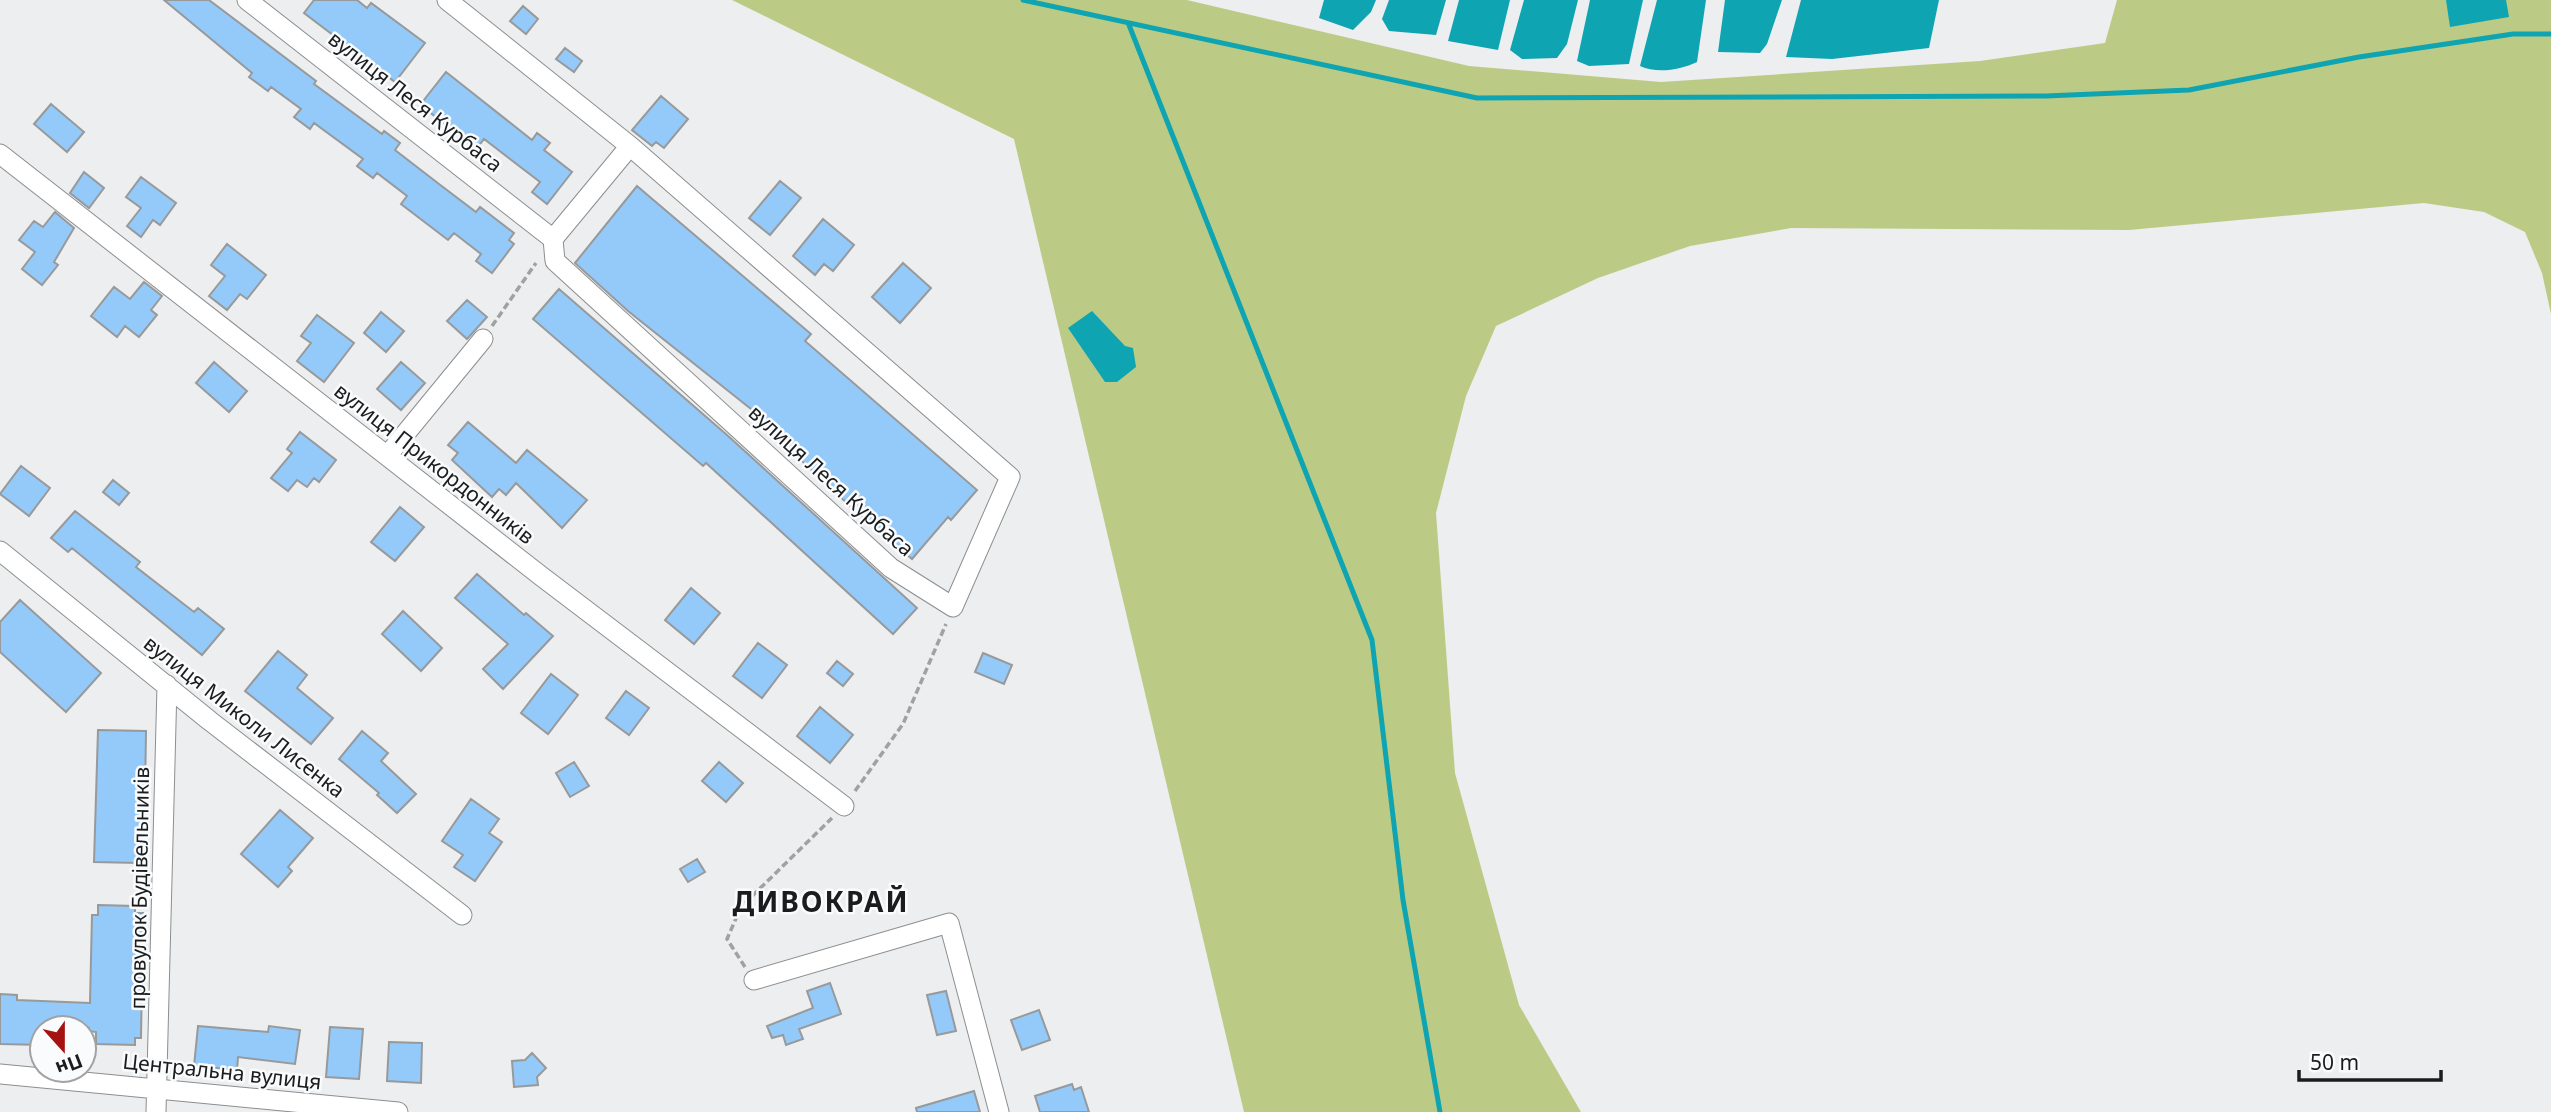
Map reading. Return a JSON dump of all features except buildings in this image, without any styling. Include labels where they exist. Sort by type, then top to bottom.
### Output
[{"type":"street","name":"вулиця Леся Курбаса","points":[[247,0],[553,239],[555,261],[891,568],[953,607],[1010,477],[630,146],[447,0]]},
{"type":"street","points":[[553,239],[630,146]]},
{"type":"street","name":"вулиця Прикордонників","points":[[0,154],[387,456],[844,806]]},
{"type":"street","points":[[387,456],[483,339]]},
{"type":"street","name":"вулиця Миколи Лисенка","points":[[0,551],[462,915]]},
{"type":"street","name":"провулок Будівельників","points":[[156,1112],[167,685]]},
{"type":"street","points":[[754,980],[949,923],[999,1112]]},
{"type":"street","name":"Центральна вулиця","points":[[0,1074],[398,1112]]},
{"type":"path","points":[[483,339],[553,239]]},
{"type":"green space","points":[[732,0],[1187,0],[1469,66],[1661,82],[1980,61],[2105,43],[2117,0],[2551,0],[2551,314],[2542,273],[2525,232],[2484,212],[2424,203],[2129,230],[1791,228],[1690,246],[1598,278],[1496,326],[1466,396],[1436,513],[1455,773],[1519,1005],[1581,1112],[1244,1112],[1014,139]]},
{"type":"water","points":[[1324,0],[1376,0],[1371,12],[1353,30],[1319,18]]},
{"type":"water","points":[[1389,0],[1446,0],[1436,35],[1389,31],[1382,19]]},
{"type":"water","points":[[1459,0],[1510,0],[1498,50],[1448,41]]},
{"type":"water","points":[[1524,0],[1578,0],[1567,44],[1557,58],[1522,59],[1510,50]]},
{"type":"water","points":[[1590,0],[1643,0],[1629,64],[1589,66],[1577,61]]},
{"type":"water","points":[[1657,0],[1706,0],[1697,62],[1668,70],[1640,66]]},
{"type":"water","points":[[1725,0],[1782,0],[1767,44],[1760,53],[1718,52]]},
{"type":"water","points":[[1801,0],[1939,0],[1929,48],[1832,59],[1786,57]]},
{"type":"water","points":[[2446,0],[2506,0],[2509,17],[2450,27]]},
{"type":"water","points":[[1092,311],[1125,346],[1133,348],[1136,367],[1117,382],[1105,382],[1068,328]]},
{"type":"waterway","points":[[1023,0],[1477,98],[2046,96],[2189,90],[2359,57],[2513,34],[2551,34]]},
{"type":"waterway","points":[[1129,25],[1372,640],[1403,900],[1440,1112]]},
{"type":"district","name":"ДИВОКРАЙ","points":[[821,902]]}]
